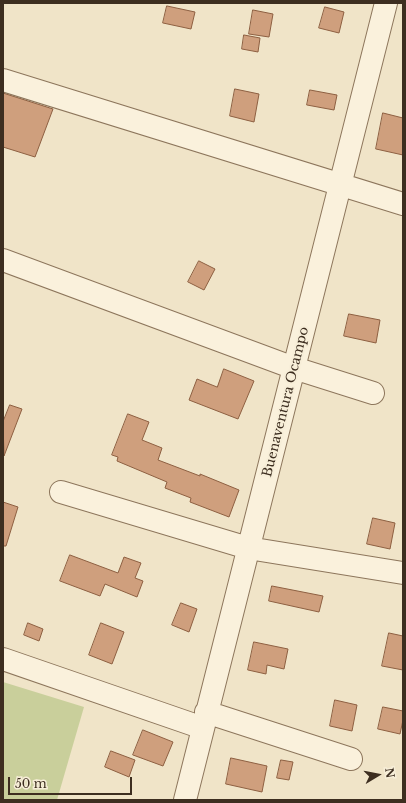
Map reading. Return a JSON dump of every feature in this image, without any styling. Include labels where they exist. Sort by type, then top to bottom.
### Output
[{"type":"street","name":"Buenaventura Ocampo","points":[[185,800],[340,185],[390,4]]},
{"type":"street","points":[[3,80],[403,204]]},
{"type":"street","points":[[3,260],[294,368],[374,393]]},
{"type":"street","points":[[61,492],[248,548],[403,573]]},
{"type":"street","points":[[3,659],[204,720],[351,759]]},
{"type":"green space","points":[[3,682],[84,707],[57,800],[3,800]]},
{"type":"building","points":[[167,6],[195,12],[191,29],[163,23]]},
{"type":"building","points":[[325,7],[344,12],[339,33],[319,28]]},
{"type":"building","points":[[253,10],[273,14],[269,37],[249,34]]},
{"type":"building","points":[[244,35],[260,38],[258,52],[242,49]]},
{"type":"building","points":[[235,89],[259,94],[254,122],[230,116]]},
{"type":"building","points":[[310,90],[337,95],[334,110],[307,105]]},
{"type":"building","points":[[3,93],[53,109],[35,157],[3,147]]},
{"type":"building","points":[[383,113],[403,118],[403,155],[376,149]]},
{"type":"building","points":[[199,261],[215,269],[204,290],[188,282]]},
{"type":"building","points":[[349,314],[380,320],[376,343],[344,336]]},
{"type":"building","points":[[224,369],[254,381],[238,419],[189,400],[197,379],[217,387]]},
{"type":"building","points":[[10,405],[22,409],[4,456],[3,422]]},
{"type":"building","points":[[128,414],[149,422],[142,440],[162,448],[158,460],[200,476],[200,474],[239,490],[229,517],[190,502],[191,498],[165,488],[167,482],[117,461],[118,457],[112,455]]},
{"type":"building","points":[[3,502],[18,507],[6,546],[3,546]]},
{"type":"building","points":[[373,518],[395,523],[390,549],[367,544]]},
{"type":"building","points":[[70,555],[118,573],[124,557],[141,563],[135,578],[143,581],[137,597],[105,584],[100,596],[60,581]]},
{"type":"building","points":[[272,586],[323,596],[319,612],[269,601]]},
{"type":"building","points":[[181,603],[197,609],[189,632],[172,625]]},
{"type":"building","points":[[28,623],[43,629],[39,641],[24,635]]},
{"type":"building","points":[[101,623],[124,632],[112,664],[89,655]]},
{"type":"building","points":[[389,633],[403,636],[403,670],[382,666]]},
{"type":"building","points":[[254,642],[288,649],[284,669],[267,665],[266,674],[248,670]]},
{"type":"building","points":[[335,700],[357,705],[352,731],[330,726]]},
{"type":"building","points":[[383,707],[403,711],[400,734],[378,729]]},
{"type":"building","points":[[143,730],[173,742],[163,766],[133,755]]},
{"type":"building","points":[[111,751],[135,760],[129,777],[105,767]]},
{"type":"building","points":[[231,758],[267,766],[262,792],[226,784]]},
{"type":"building","points":[[281,760],[293,762],[289,780],[277,778]]}]
